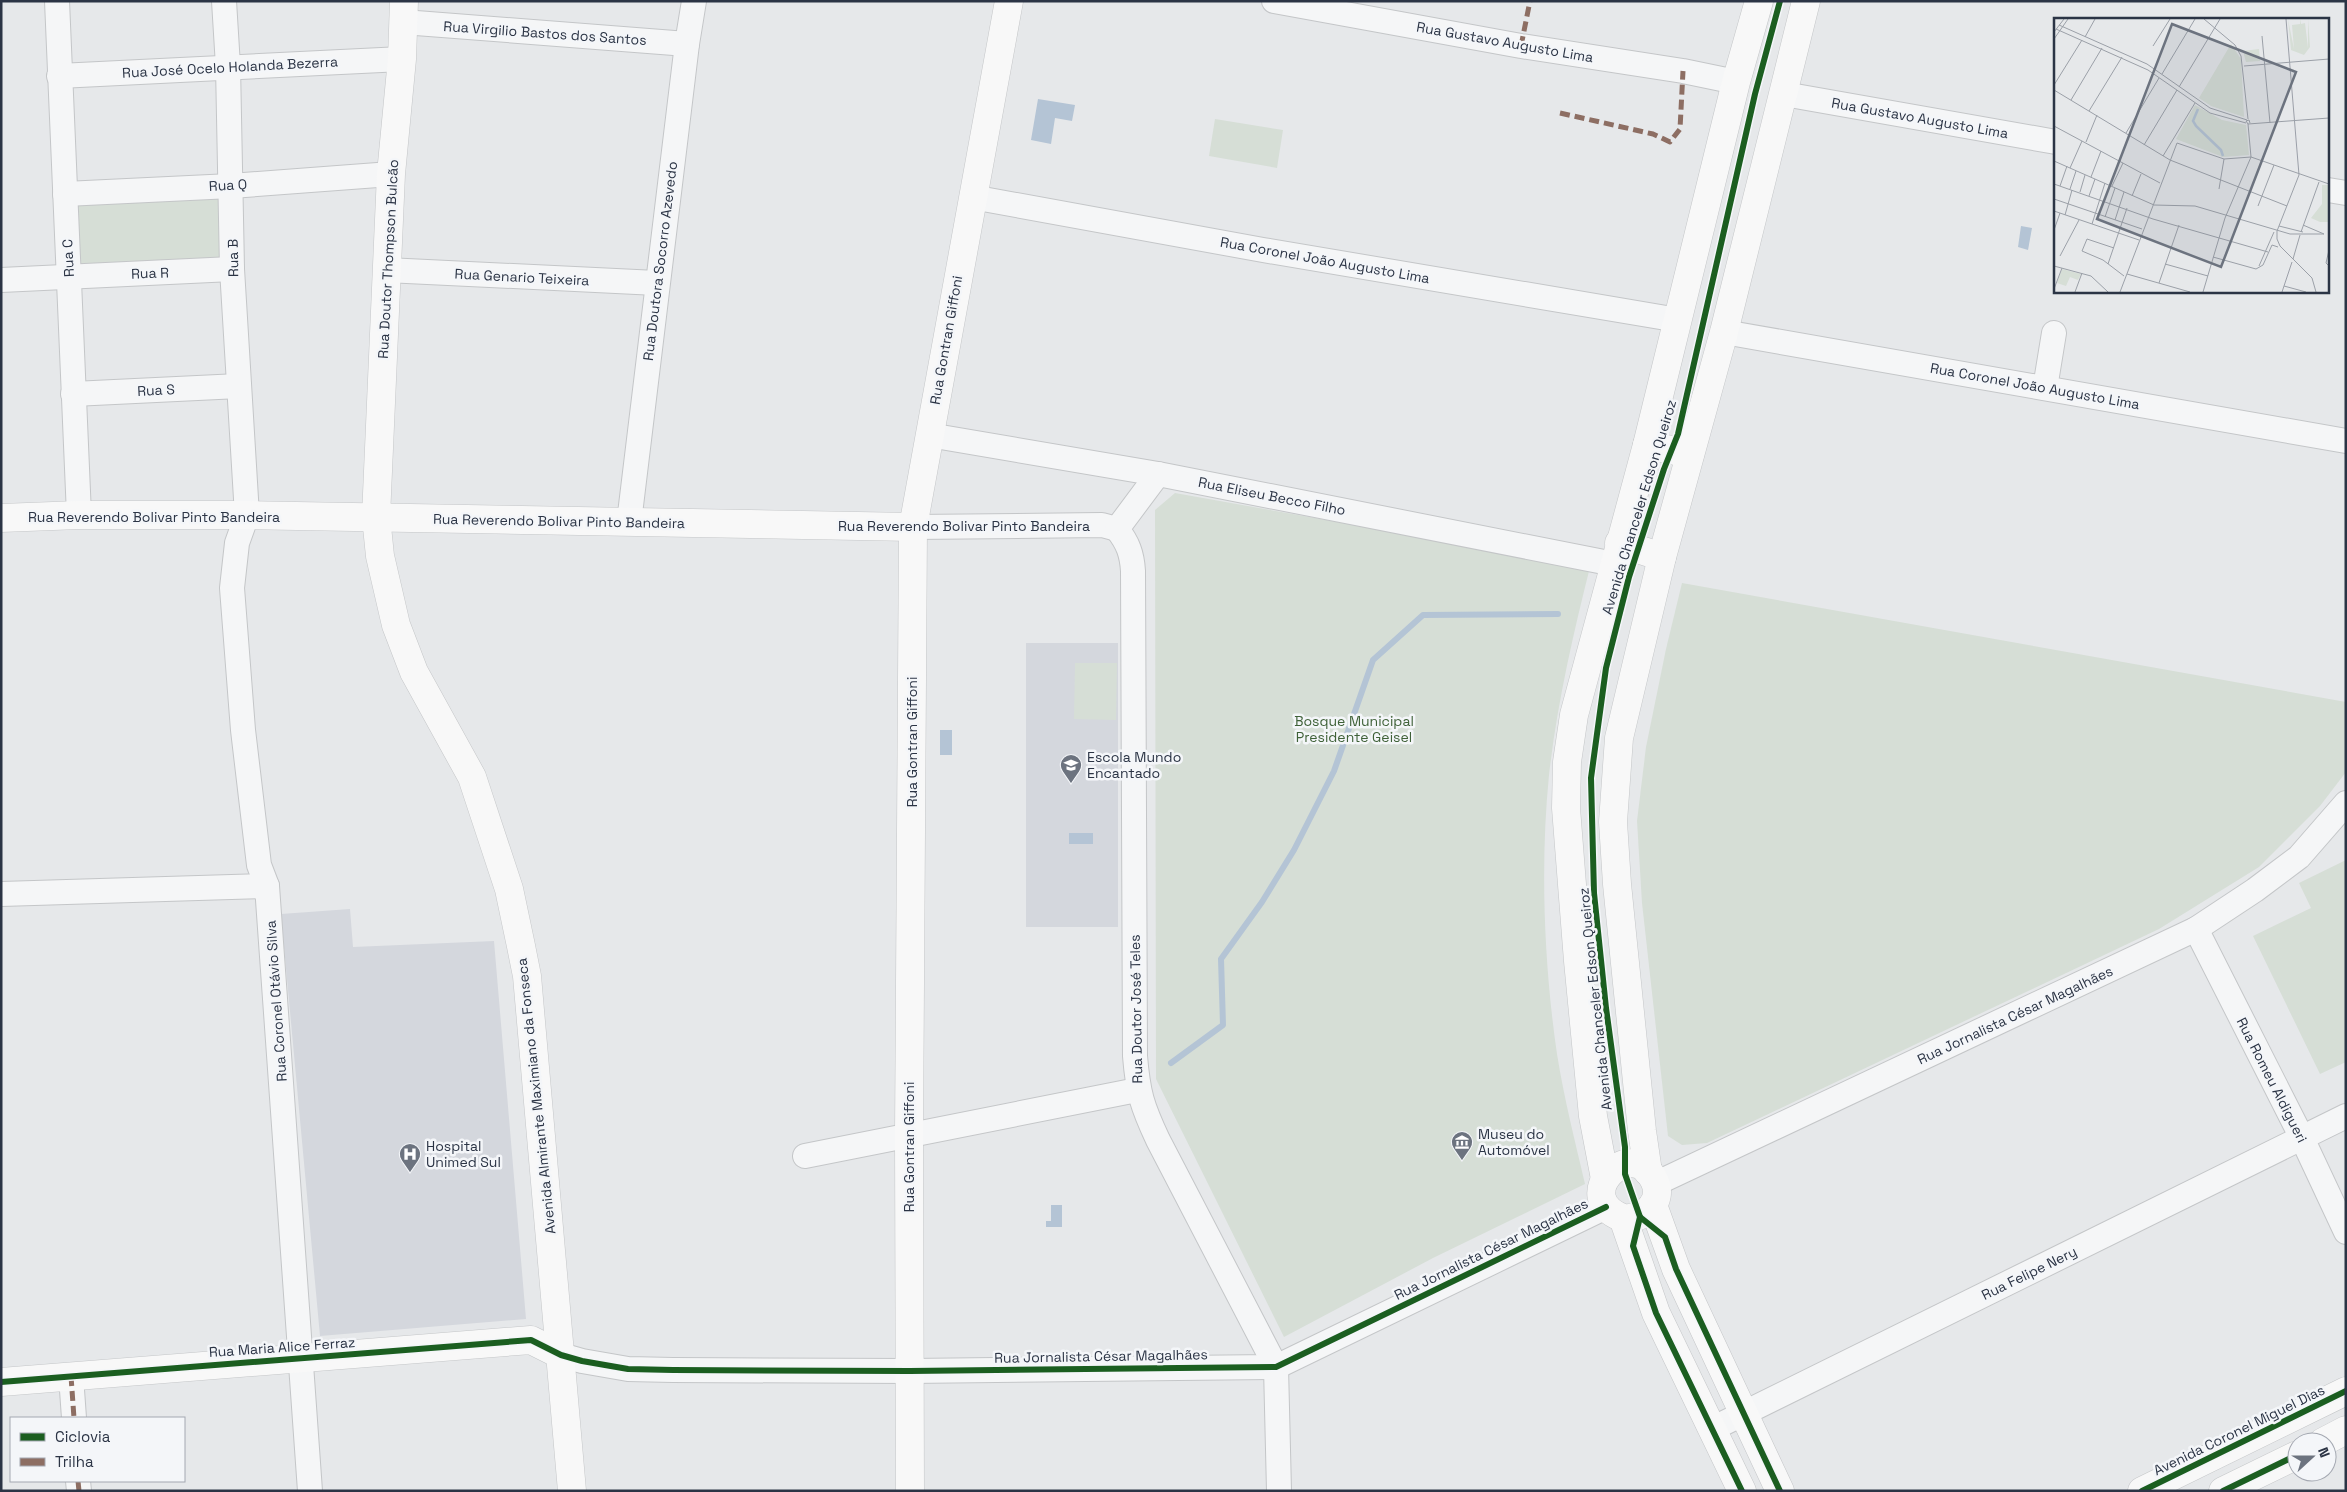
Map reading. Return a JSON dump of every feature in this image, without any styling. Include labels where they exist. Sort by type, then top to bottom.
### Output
[{"type":"main road","name":"Rua Gontran Giffoni","points":[[910,1491],[909,1136],[913,527],[1009,1]]},
{"type":"main road","points":[[1605,1178],[1593,1116],[1566,808],[1568,762],[1574,715],[1647,445],[1736,82],[1759,1]]},
{"type":"main road","points":[[1780,1491],[1676,1269],[1652,1187],[1642,1131],[1617,884],[1613,822],[1619,738],[1662,557],[1724,332],[1806,1]]},
{"type":"main road","name":"Rua Doutor Thompson Bulcão","points":[[376,517],[391,174],[402,59],[404,11]]},
{"type":"main road","points":[[1647,445],[1690,454]]},
{"type":"main road","name":"Rua Reverendo Bolivar Pinto Bandeira","points":[[1,518],[79,515],[247,515],[913,527]]},
{"type":"main road","name":"Avenida Almirante Maximiano da Fonseca","points":[[376,517],[380,556],[396,625],[414,672],[472,777],[509,889],[527,976],[572,1491]]},
{"type":"main road","points":[[1617,553],[1662,557]]},
{"type":"main road","points":[[1615,1213],[1640,1217],[1648,1212],[1652,1187],[1640,1166],[1631,1164],[1613,1168],[1605,1178],[1601,1193],[1615,1213],[1656,1313],[1742,1491]]},
{"type":"main road","name":"Rua Maria Alice Ferraz","points":[[1,1382],[531,1340],[561,1355]]},
{"type":"main road","name":"Avenida Coronel Miguel Dias","points":[[2142,1491],[2177,1483],[2346,1390]]},
{"type":"main road","points":[[2223,1491],[2287,1460]]},
{"type":"street","name":"Rua C","points":[[56,1],[79,515]]},
{"type":"street","name":"Rua B","points":[[224,1],[228,66],[232,270],[247,515]]},
{"type":"street","name":"Rua Doutora Socorro Azevedo","points":[[629,522],[657,283],[694,1]]},
{"type":"street","name":"Rua Gustavo Augusto Lima","points":[[1274,1],[1521,46],[1683,71],[1736,82]]},
{"type":"street","name":"Rua Virgilio Bastos dos Santos","points":[[404,11],[687,44]]},
{"type":"street","name":"Rua José Ocelo Holanda Bezerra","points":[[59,76],[228,66],[402,59]]},
{"type":"street","name":"Rua Gustavo Augusto Lima","points":[[1784,94],[2054,142]]},
{"type":"street","name":"Rua Q","points":[[65,194],[231,186],[391,174]]},
{"type":"street","points":[[2330,190],[2346,193]]},
{"type":"street","name":"Rua Coronel João Augusto Lima","points":[[972,197],[1263,250],[1678,320]]},
{"type":"street","name":"Rua R","points":[[1,280],[232,270]]},
{"type":"street","name":"Rua Genario Teixeira","points":[[386,270],[657,283]]},
{"type":"street","name":"Rua Coronel João Augusto Lima","points":[[1724,332],[2346,441]]},
{"type":"street","points":[[2045,388],[2054,333]]},
{"type":"street","name":"Rua S","points":[[73,394],[239,386]]},
{"type":"street","name":"Rua Eliseu Becco Filho","points":[[929,435],[1617,553]]},
{"type":"street","points":[[1117,529],[1158,474]]},
{"type":"street","name":"Rua Coronel Otávio Silva","points":[[247,515],[237,543],[232,588],[243,730],[259,865],[267,886],[310,1491]]},
{"type":"street","name":"Rua Reverendo Bolivar Pinto Bandeira","points":[[913,527],[1102,525],[1117,529]]},
{"type":"street","name":"Rua Doutor José Teles","points":[[1117,529],[1127,541],[1132,556],[1133,571],[1135,1046],[1137,1090],[1158,1140],[1276,1367],[1279,1491]]},
{"type":"street","name":"Rua Jornalista César Magalhães","points":[[1652,1187],[2196,929],[2256,890],[2299,857],[2346,803]]},
{"type":"street","points":[[1,894],[267,886]]},
{"type":"street","name":"Rua Romeu Aldigueri","points":[[2196,929],[2302,1138],[2346,1232]]},
{"type":"street","points":[[805,1156],[1137,1090]]},
{"type":"street","name":"Rua Felipe Nery","points":[[1712,1429],[2346,1116]]},
{"type":"street","name":"Rua Jornalista César Magalhães","points":[[561,1355],[582,1361],[628,1368],[910,1371],[1276,1367],[1615,1213]]},
{"type":"street","points":[[70,1376],[74,1417]]},
{"type":"shaded area","name":"Escola Mundo Encantado","points":[[1026,643],[1118,643],[1118,927],[1026,927]]},
{"type":"shaded area","name":"Hospital Unimed Sul","points":[[350,909],[353,947],[494,941],[526,1319],[320,1336],[281,914]]},
{"type":"green space","points":[[1215,119],[1283,130],[1277,168],[1209,156]]},
{"type":"green space","points":[[218,192],[226,258],[86,267],[79,263],[76,207],[84,199]]},
{"type":"green space","name":"Bosque Municipal Presidente Geisel","points":[[1175,493],[1590,567],[1566,670],[1552,748],[1546,809],[1544,879],[1546,950],[1557,1054],[1566,1103],[1585,1184],[1433,1258],[1284,1337],[1156,1079],[1155,510]]},
{"type":"green space","points":[[1682,583],[2346,702],[2346,772],[2320,806],[2259,867],[2159,929],[1707,1143],[1682,1145],[1668,1136],[1642,903],[1637,821],[1646,747]]},
{"type":"green space","points":[[1075,663],[1117,663],[1116,720],[1074,719]]},
{"type":"green space","points":[[2346,860],[2346,1062],[2320,1074],[2253,936],[2311,908],[2299,883]]},
{"type":"water","points":[[1038,99],[1075,105],[1072,121],[1055,118],[1051,144],[1031,140]]},
{"type":"water","points":[[2021,226],[2032,228],[2028,250],[2018,247]]},
{"type":"water","points":[[940,730],[952,730],[952,755],[940,755]]},
{"type":"water","points":[[1069,833],[1093,833],[1093,844],[1069,844]]},
{"type":"water","points":[[1051,1205],[1062,1205],[1062,1227],[1046,1227],[1046,1221],[1051,1221]]},
{"type":"waterway","points":[[1171,1063],[1223,1025],[1221,959],[1262,902],[1294,850],[1334,771],[1373,660],[1423,615],[1558,614]]},
{"type":"marked path","points":[[1521,46],[1530,1]]},
{"type":"marked path","points":[[1560,113],[1653,134],[1670,142],[1680,129],[1683,71]]},
{"type":"marked path","points":[[71,1376],[74,1417]]},
{"type":"marked path","points":[[78,1482],[79,1491]]},
{"type":"cycle path","name":"Avenida Chanceler Edson Queiroz","points":[[1780,1],[1755,94],[1678,434],[1664,469],[1629,577],[1606,668],[1591,778],[1594,893],[1606,1008],[1625,1147],[1625,1174],[1640,1217],[1665,1237],[1676,1269],[1780,1491]]},
{"type":"cycle path","points":[[1,1382],[531,1340],[561,1355],[582,1361],[628,1369],[910,1371],[1276,1367],[1606,1207]]},
{"type":"cycle path","points":[[1640,1217],[1633,1246],[1656,1313],[1742,1491]]},
{"type":"cycle path","points":[[2142,1491],[2346,1391]]},
{"type":"cycle path","points":[[2223,1491],[2287,1460]]},
{"type":"place","name":"Escola Mundo Encantado","points":[[1071,784]]},
{"type":"place","name":"Museu do Automóvel","points":[[1462,1161]]},
{"type":"place","name":"Hospital Unimed Sul","points":[[410,1173]]}]
